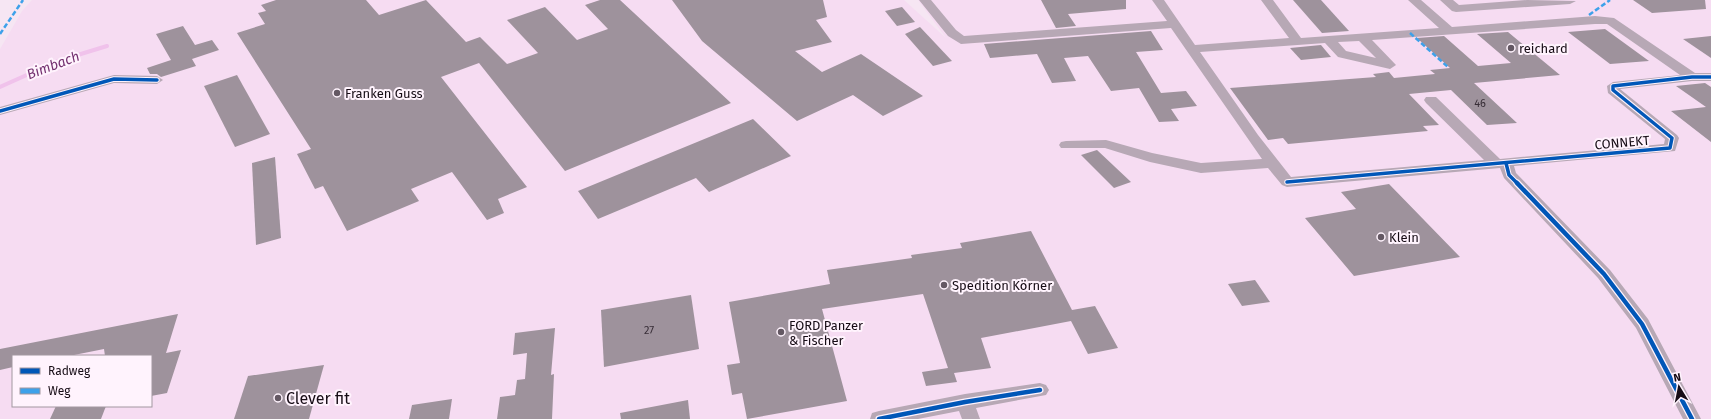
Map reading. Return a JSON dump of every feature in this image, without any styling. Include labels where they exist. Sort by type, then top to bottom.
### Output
[{"type":"street","points":[[925,0],[952,33],[961,40],[1175,24]]},
{"type":"street","points":[[1158,0],[1271,163]]},
{"type":"street","points":[[1267,0],[1297,41]]},
{"type":"street","points":[[1414,0],[1449,30]]},
{"type":"street","points":[[1446,0],[1456,9],[1534,1],[1569,0],[1595,20]]},
{"type":"street","points":[[1192,49],[1361,36],[1610,20],[1692,77]]},
{"type":"street","points":[[1328,39],[1342,54],[1390,65],[1361,36]]},
{"type":"street","name":"CONNEKT","points":[[1271,163],[1287,182],[1670,148],[1672,138],[1612,90],[1613,86],[1692,77],[1711,77]]},
{"type":"street","points":[[0,111],[114,79],[157,80]]},
{"type":"street","points":[[1431,100],[1501,163],[1509,175],[1604,274],[1642,324],[1692,419]]},
{"type":"street","points":[[1066,145],[1106,144],[1150,157],[1201,168],[1271,163]]},
{"type":"street","points":[[879,419],[965,402],[1040,390]]},
{"type":"street","points":[[965,402],[971,419]]},
{"type":"shaded area","points":[[32,0],[904,0],[946,38],[918,0],[1711,0],[1711,419],[0,419],[0,49],[22,11]]},
{"type":"building","points":[[276,0],[366,0],[379,15],[426,0],[466,42],[480,37],[507,64],[538,53],[507,20],[545,7],[577,40],[608,29],[585,5],[600,0],[620,0],[731,103],[565,171],[479,63],[441,77],[527,187],[498,199],[504,213],[487,220],[452,172],[411,189],[419,201],[347,231],[323,186],[315,189],[297,154],[311,149],[237,33],[265,24],[258,13],[266,11],[261,5]]},
{"type":"building","points":[[672,0],[823,0],[827,17],[816,20],[832,42],[795,51],[822,72],[861,54],[923,96],[883,116],[853,95],[797,121],[702,41]]},
{"type":"building","points":[[1041,0],[1126,0],[1126,9],[1068,14],[1076,26],[1056,28]]},
{"type":"building","points":[[1293,0],[1321,0],[1349,31],[1322,33]]},
{"type":"building","points":[[1633,0],[1705,0],[1706,9],[1652,13]]},
{"type":"building","points":[[902,7],[915,22],[897,26],[885,11]]},
{"type":"building","points":[[183,26],[195,45],[212,40],[219,50],[192,59],[196,66],[161,77],[157,74],[150,74],[147,68],[171,60],[156,34]]},
{"type":"building","points":[[920,27],[952,61],[933,66],[905,34]]},
{"type":"building","name":"reichard","points":[[1605,29],[1649,61],[1610,64],[1568,32]]},
{"type":"building","points":[[1151,31],[1163,50],[1136,52],[1161,93],[1186,91],[1197,106],[1171,109],[1179,121],[1159,122],[1139,88],[1111,91],[1088,56],[1064,58],[1076,81],[1052,83],[1037,54],[990,58],[984,44]]},
{"type":"building","points":[[1508,32],[1560,75],[1474,83],[1517,123],[1487,125],[1451,90],[1409,94],[1439,125],[1423,126],[1428,131],[1288,144],[1283,138],[1268,140],[1230,88],[1376,77],[1373,74],[1389,72],[1394,78],[1435,74],[1430,70],[1450,68],[1417,38],[1444,36],[1478,66],[1511,63],[1477,34]]},
{"type":"building","points":[[1711,36],[1711,58],[1683,39]]},
{"type":"building","points":[[1321,45],[1331,57],[1301,60],[1290,48]]},
{"type":"building","points":[[237,75],[270,134],[235,147],[204,86]]},
{"type":"building","points":[[1705,83],[1711,87],[1711,142],[1671,111],[1706,107],[1676,86]]},
{"type":"building","points":[[753,119],[791,156],[709,192],[696,178],[598,219],[578,191]]},
{"type":"building","points":[[1097,150],[1131,182],[1114,188],[1081,155]]},
{"type":"building","points":[[275,157],[281,238],[256,245],[252,163]]},
{"type":"building","name":"Klein","points":[[1389,184],[1460,257],[1354,276],[1305,218],[1356,209],[1341,192]]},
{"type":"building","points":[[1031,231],[1072,310],[1095,306],[1118,348],[1088,354],[1071,321],[981,338],[991,368],[954,373],[957,382],[926,386],[922,372],[948,368],[923,294],[822,309],[847,401],[747,419],[742,393],[732,395],[727,365],[740,363],[729,302],[830,284],[827,270],[912,258],[911,255],[962,248],[960,243]]},
{"type":"building","points":[[1255,280],[1270,302],[1242,306],[1228,284]]},
{"type":"building","points":[[691,295],[699,349],[604,367],[601,310]]},
{"type":"building","points":[[178,314],[166,353],[181,350],[167,393],[152,396],[152,355],[105,355],[104,349],[74,355],[12,355],[12,367],[0,370],[0,349]]},
{"type":"building","points":[[555,328],[551,375],[554,374],[552,419],[497,419],[500,397],[515,395],[517,380],[525,379],[527,353],[513,355],[515,333]]},
{"type":"building","name":"Clever fit","points":[[324,365],[309,419],[234,419],[248,376]]},
{"type":"building","points":[[452,399],[449,419],[409,419],[412,405]]},
{"type":"building","points":[[688,400],[690,419],[621,419],[620,413]]},
{"type":"building","points":[[56,407],[106,407],[101,419],[50,419]]},
{"type":"waterway","name":"Bimbach","points":[[0,87],[58,61],[107,46]]},
{"type":"marked path","points":[[0,34],[23,0]]},
{"type":"marked path","points":[[1589,15],[1610,0]]},
{"type":"marked path","points":[[1410,33],[1449,68]]},
{"type":"cycle path","points":[[1287,182],[1670,148],[1672,138],[1613,90],[1613,86],[1692,77],[1711,77]]},
{"type":"cycle path","points":[[0,111],[114,79],[157,80]]},
{"type":"cycle path","points":[[1506,163],[1509,175],[1604,274],[1642,324],[1692,419]]},
{"type":"cycle path","points":[[879,419],[965,402],[1040,390]]},
{"type":"place","name":"reichard","points":[[1511,48]]},
{"type":"place","name":"Franken Guss","points":[[337,93]]},
{"type":"place","name":"Klein","points":[[1381,237]]},
{"type":"place","name":"Spedition Körner","points":[[944,285]]},
{"type":"place","name":"FORD Panzer & Fischer","points":[[781,332]]},
{"type":"place","name":"Clever fit","points":[[278,398]]}]
